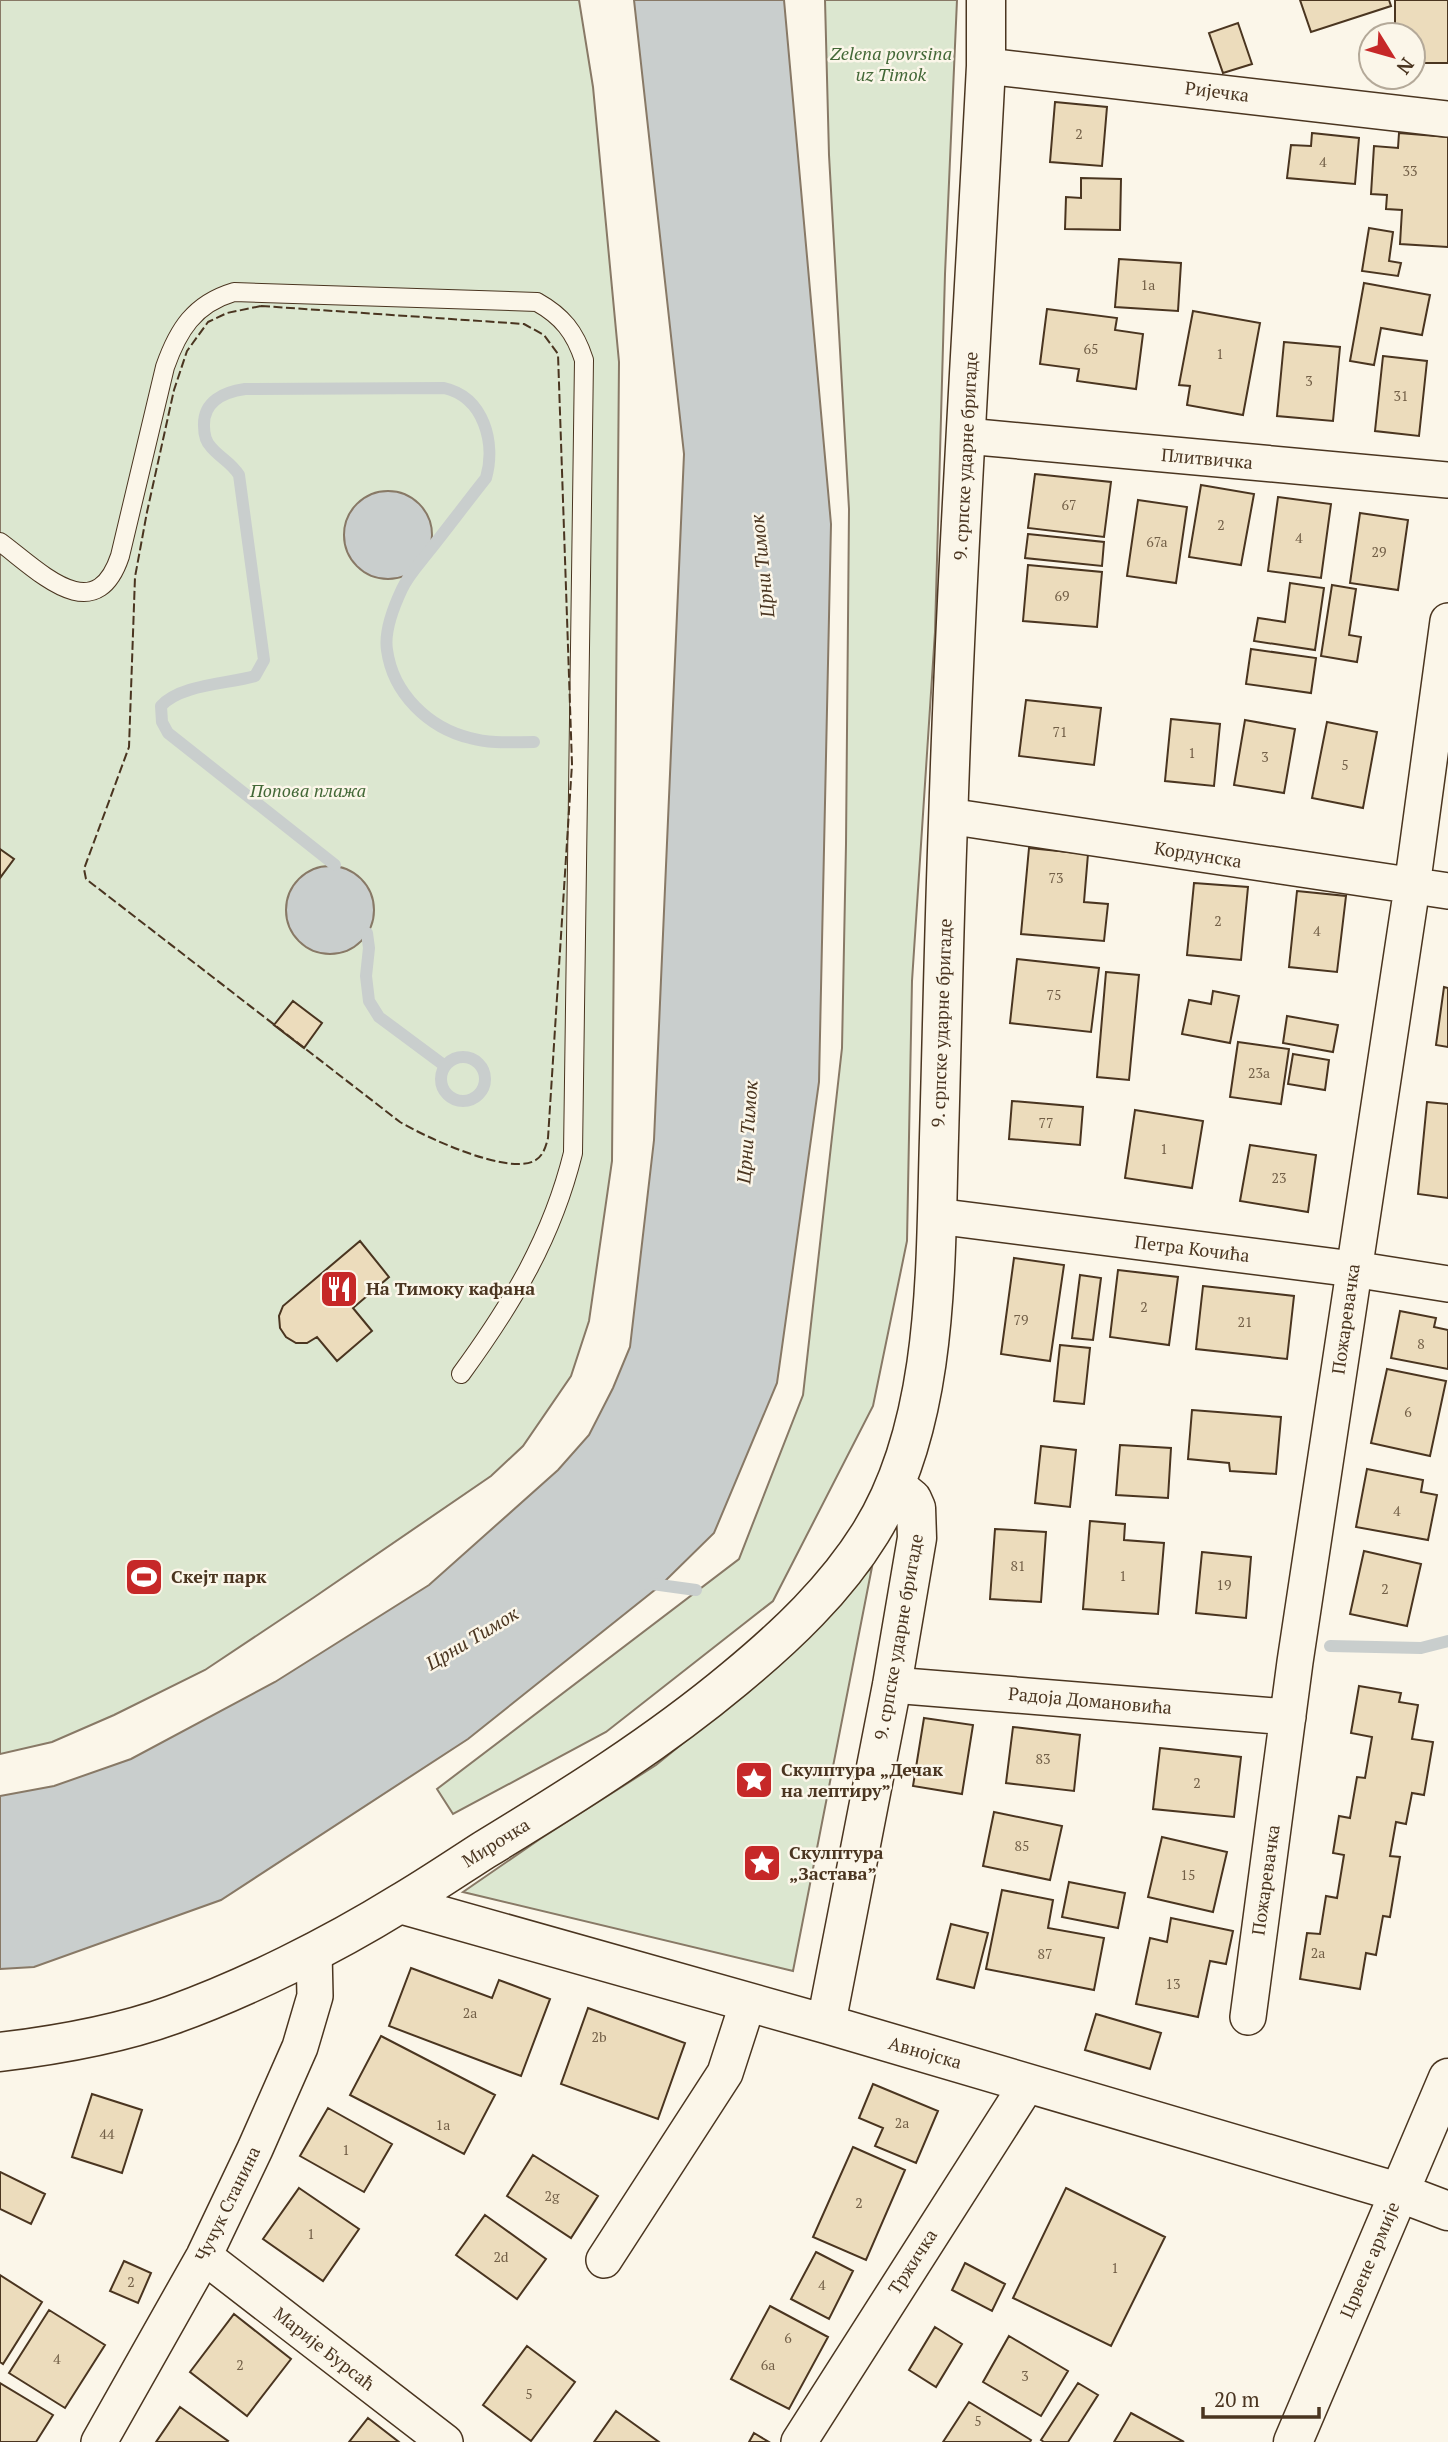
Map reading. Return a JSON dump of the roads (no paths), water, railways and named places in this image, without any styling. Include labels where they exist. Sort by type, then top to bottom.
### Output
[{"type":"street","name":"9. српске ударне бригаде","points":[[826,2024],[892,1685],[918,1522],[912,1499],[895,1485],[918,1412],[929,1343],[936,1216],[948,817],[986,66],[986,0]]},
{"type":"street","name":"Ријечка","points":[[986,66],[1448,119]]},
{"type":"street","name":"Плитвичка","points":[[967,436],[1448,480]]},
{"type":"street","name":"Пожаревачка","points":[[1248,2017],[1288,1717],[1412,887],[1448,621]]},
{"type":"street","name":"Кордунска","points":[[948,817],[1448,891]]},
{"type":"street","name":"Петра Кочића","points":[[936,1216],[1353,1269],[1448,1284]]},
{"type":"street","name":"Мирочка","points":[[0,2052],[67,2044],[170,2015],[240,1986],[314,1951],[400,1904],[616,1768],[691,1715],[773,1647],[805,1615],[842,1572],[872,1531],[895,1485]]},
{"type":"street","name":"Радоја Домановића","points":[[892,1685],[1288,1717]]},
{"type":"street","name":"Авнојска","points":[[400,1904],[1028,2083],[1398,2192],[1448,2211]]},
{"type":"street","name":"Чучук Станина","points":[[99,2442],[204,2256],[256,2149],[300,2047],[314,1996],[314,1951]]},
{"type":"street","points":[[604,2260],[724,2073],[748,2002]]},
{"type":"street","name":"Црвене армије","points":[[1293,2442],[1448,2078]]},
{"type":"street","name":"Тржичка","points":[[799,2442],[1028,2083]]},
{"type":"street","name":"Марије Бурсаћ","points":[[204,2256],[445,2442]]},
{"type":"lane","points":[[0,542],[71,591],[88,593],[105,585],[114,573],[120,556],[173,343],[202,306],[216,298],[234,292],[537,302],[561,318],[578,340],[584,360],[573,1153],[563,1193],[527,1274],[493,1330],[461,1374]]},
{"type":"water","name":"Црни Тимок","points":[[634,0],[784,0],[831,524],[819,1082],[777,1383],[714,1533],[661,1585],[468,1739],[221,1900],[34,1967],[0,1969],[0,1796],[54,1786],[131,1759],[275,1682],[429,1585],[558,1470],[589,1435],[630,1347],[654,1140],[684,454]]},
{"type":"water","points":[[388,491],[413,498],[425,510],[432,535],[425,560],[413,572],[388,579],[363,572],[351,560],[344,535],[351,510],[363,498]]},
{"type":"water","points":[[330,866],[347,869],[361,879],[371,893],[374,910],[371,927],[361,941],[347,951],[330,954],[313,951],[299,941],[289,927],[286,910],[289,893],[299,879],[313,869]]},
{"type":"waterway","points":[[335,865],[168,733],[162,722],[161,706],[170,699],[193,689],[255,676],[264,660],[239,475],[209,445],[205,434],[207,410],[216,399],[245,389],[444,388],[469,401],[478,411],[488,437],[489,464],[486,478],[405,584],[390,619],[387,650],[391,666],[405,695],[415,707],[441,726],[478,740],[534,742]]},
{"type":"waterway","points":[[367,933],[369,948],[366,976],[369,1001],[379,1017],[445,1066]]},
{"type":"waterway","points":[[463,1057],[472,1058],[479,1063],[484,1070],[485,1079],[484,1088],[479,1095],[472,1100],[463,1101],[454,1100],[447,1095],[442,1088],[441,1079],[442,1070],[447,1063],[454,1058],[463,1057]]},
{"type":"waterway","points":[[645,1583],[696,1590]]},
{"type":"waterway","points":[[1330,1646],[1421,1648],[1448,1641]]},
{"type":"place","name":"На Тимоку кафана","points":[[339,1289]]},
{"type":"place","name":"Скејт парк","points":[[144,1577]]},
{"type":"place","name":"Скулптура „Дечак на лептиру”","points":[[754,1780]]},
{"type":"place","name":"Скулптура „Застава”","points":[[762,1863]]},
{"type":"park label","name":"Zelena povrsina uz Timok","points":[[891,64]]},
{"type":"park label","name":"Попова плажа","points":[[308,791]]}]
